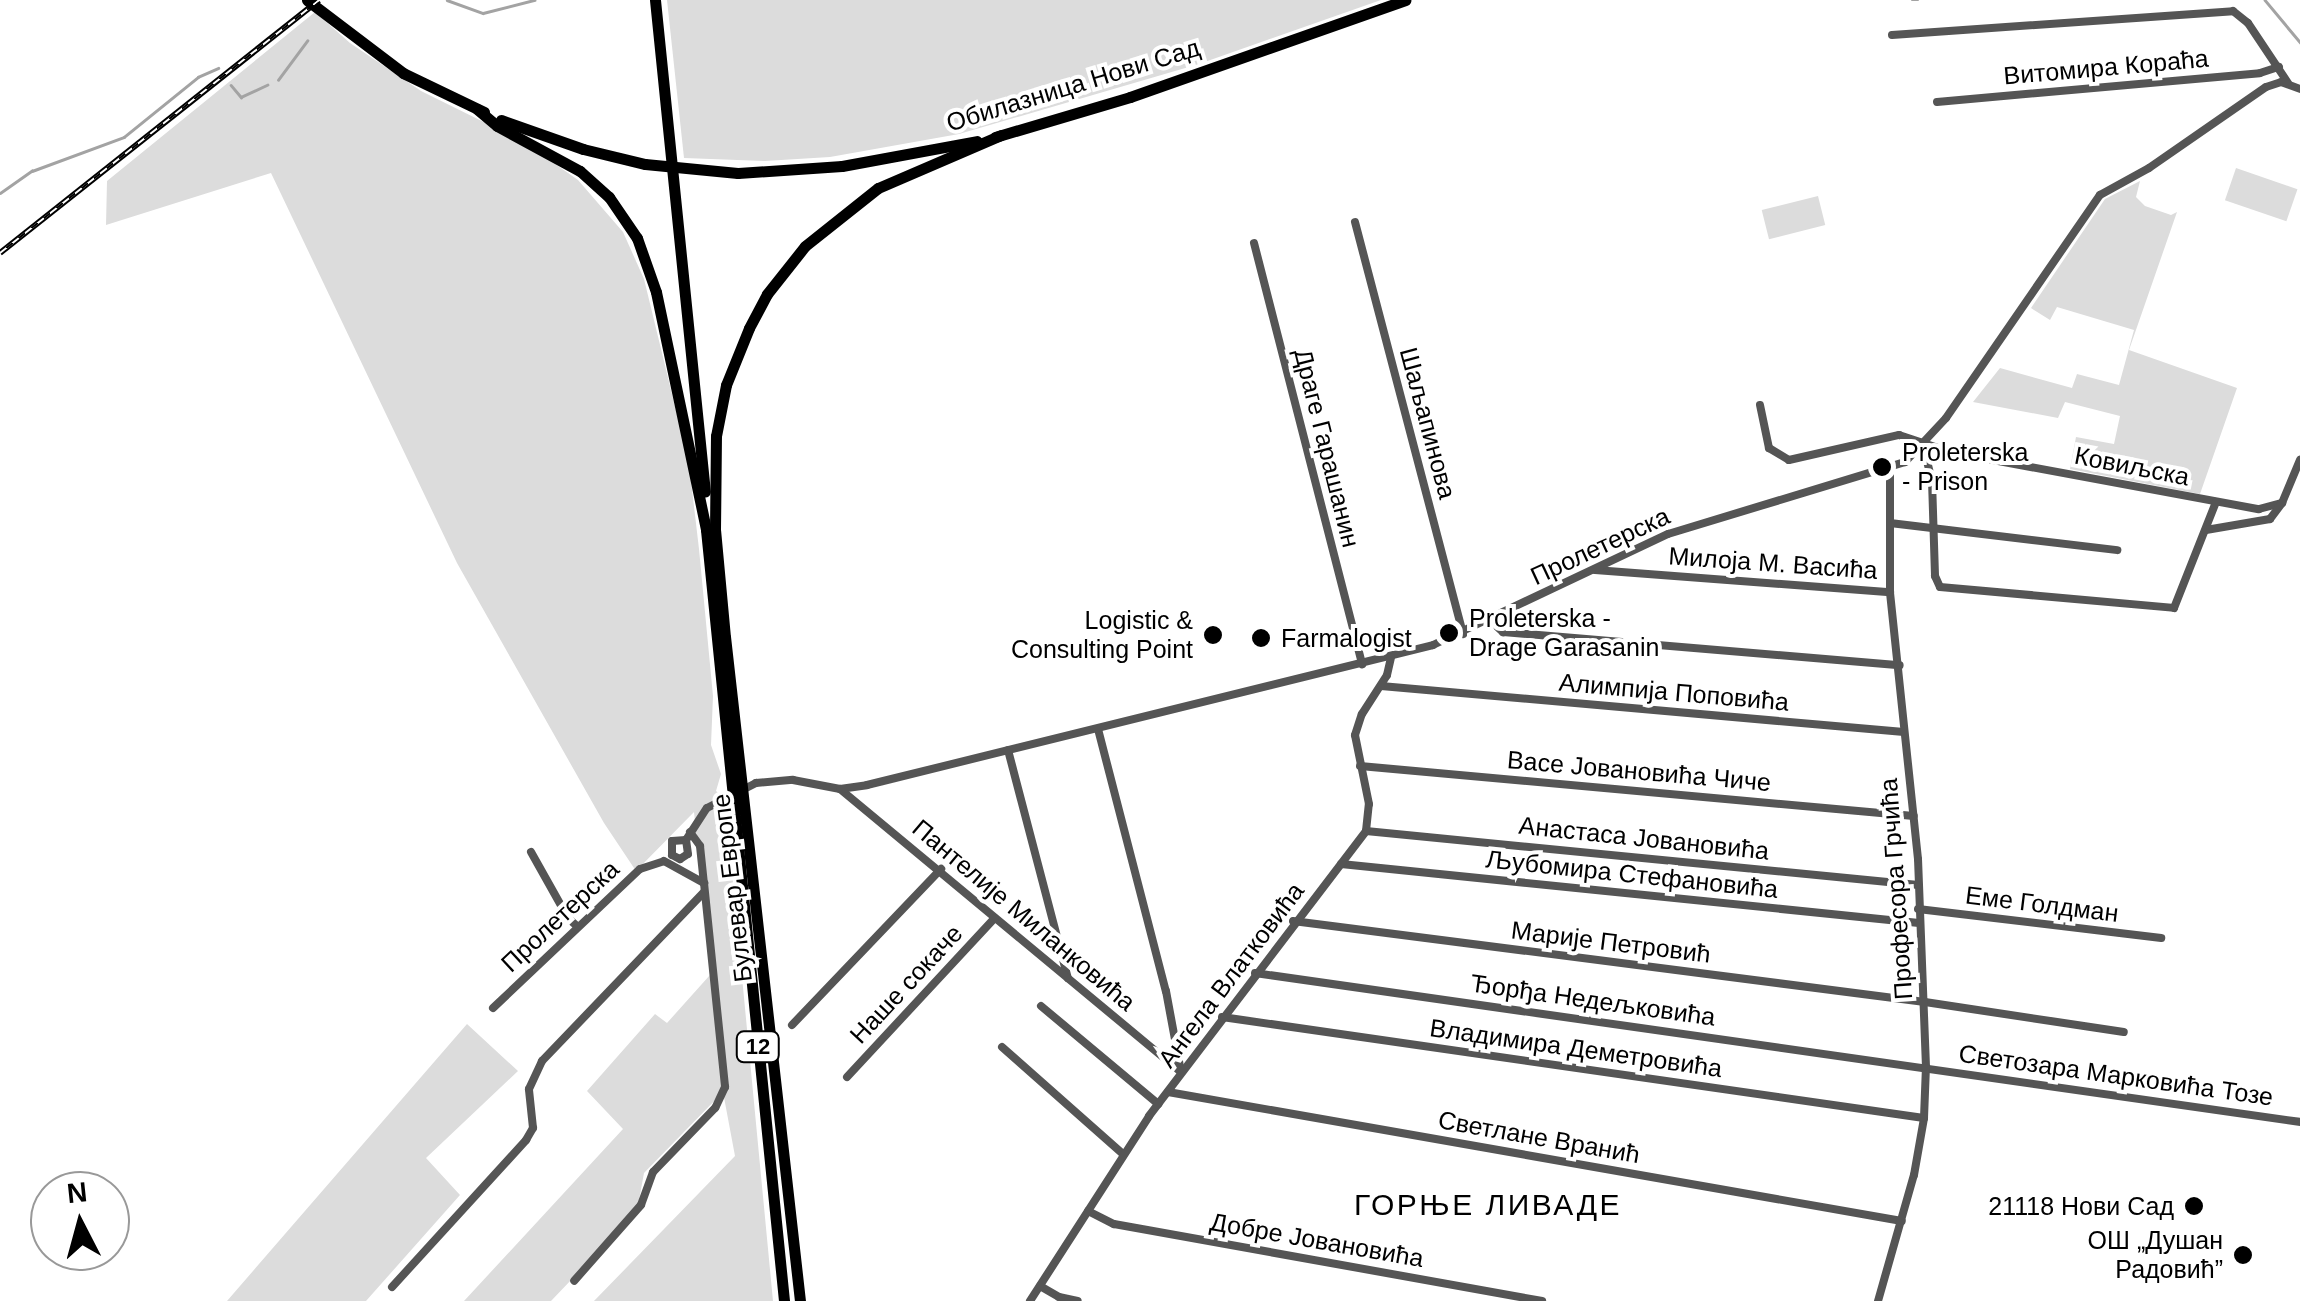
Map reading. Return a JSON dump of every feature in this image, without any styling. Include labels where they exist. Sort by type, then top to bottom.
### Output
[{"type":"main road","name":"Обилазница Нови Сад","points":[[307,0],[402,72],[538,135],[645,164],[772,173],[842,166],[1002,135],[1130,96],[1405,0]]},
{"type":"main road","points":[[655,0],[710,530]]},
{"type":"main road","points":[[477,109],[497,126],[580,171],[609,197],[637,238],[665,325],[710,530]]},
{"type":"main road","points":[[710,530],[715,451],[726,386],[758,309],[786,267],[839,215],[878,188],[1002,135]]},
{"type":"main road","name":"Булевар Европе","points":[[710,530],[744,792],[800,1301]]},
{"type":"main road","name":"Булевар Европе","points":[[710,530],[729,794],[784,1301]]},
{"type":"street","points":[[1892,35],[2225,10],[2241,15],[2288,83],[2300,88]]},
{"type":"street","name":"Витомира Кораћа","points":[[1937,102],[2260,74],[2279,67]]},
{"type":"street","name":"Пролетерска","points":[[729,794],[772,780],[840,789],[1391,657],[1463,634],[1680,530],[1890,469],[1924,444],[2100,195],[2149,168],[2266,87],[2288,83]]},
{"type":"street","name":"Шаљапинова","points":[[1355,222],[1463,634]]},
{"type":"street","name":"Драге Гарашанин","points":[[1254,243],[1362,664]]},
{"type":"street","name":"Ковиљска","points":[[1760,404],[1769,448],[1778,457],[1789,460],[1900,435],[1924,444],[2216,502],[2259,509],[2282,502]]},
{"type":"street","points":[[1924,444],[1935,527],[1935,576],[1940,587],[2168,609],[2178,604],[2216,502]]},
{"type":"street","points":[[2206,530],[2270,519],[2297,478],[2300,460]]},
{"type":"street","name":"Професора Грчића","points":[[1878,1301],[1902,1221],[1924,1118],[1926,1066],[1914,816],[1890,592],[1890,469]]},
{"type":"street","points":[[1890,523],[2117,550]]},
{"type":"street","name":"Милоја М. Васића","points":[[1593,570],[1890,592]]},
{"type":"street","points":[[1490,620],[1503,632],[1900,666]]},
{"type":"street","points":[[1366,831],[1368,804],[1355,735],[1362,714],[1381,686],[1391,657]]},
{"type":"street","name":"Алимпија Поповића","points":[[1381,686],[1904,732]]},
{"type":"street","points":[[1098,728],[1166,992],[1181,1072]]},
{"type":"street","points":[[1008,750],[1068,978]]},
{"type":"street","name":"Васе Јовановића Чиче","points":[[1360,766],[1914,816]]},
{"type":"street","name":"Пантелије Миланковића","points":[[840,789],[1181,1072]]},
{"type":"street","points":[[688,836],[672,842],[672,855],[686,856],[690,848],[688,836],[699,815],[729,794]]},
{"type":"street","name":"Ангела Влатковића","points":[[1030,1301],[1122,1153],[1255,972],[1366,831]]},
{"type":"street","name":"Анастаса Јовановића","points":[[1366,831],[1918,886]]},
{"type":"street","points":[[574,1281],[641,1204],[653,1172],[715,1108],[725,1087],[700,846],[688,836]]},
{"type":"street","points":[[532,852],[568,918],[578,927]]},
{"type":"street","name":"Пролетерска","points":[[493,1008],[622,882],[672,855]]},
{"type":"street","points":[[664,862],[704,888]]},
{"type":"street","name":"Љубомира Стефановића","points":[[1341,864],[1918,924]]},
{"type":"street","points":[[792,1024],[940,869]]},
{"type":"street","points":[[392,1287],[526,1140],[533,1128],[529,1088],[542,1060],[704,888]]},
{"type":"street","name":"Еме Голдман","points":[[1918,909],[2161,938]]},
{"type":"street","name":"Наше сокаче","points":[[847,1077],[995,918]]},
{"type":"street","name":"Марије Петровић","points":[[1293,922],[1925,1002],[2124,1032]]},
{"type":"street","name":"Ђорђа Недељковића","points":[[1255,972],[1926,1066]]},
{"type":"street","points":[[1041,1006],[1158,1104]]},
{"type":"street","name":"Владимира Деметровића","points":[[1222,1017],[1924,1118]]},
{"type":"street","points":[[1002,1048],[1122,1153]]},
{"type":"street","name":"Светозара Марковића Тозе","points":[[1926,1066],[2300,1122]]},
{"type":"street","name":"Светлане Вранић","points":[[1168,1092],[1902,1221]]},
{"type":"street","name":"Добре Јовановића","points":[[1088,1211],[1114,1224],[1542,1301]]},
{"type":"street","points":[[1040,1286],[1059,1298],[1078,1301]]},
{"type":"shaded area","points":[[667,0],[1381,0],[1199,64],[959,134],[830,157],[765,161],[684,158]]},
{"type":"shaded area","points":[[315,12],[350,43],[421,91],[524,142],[578,180],[623,232],[644,279],[689,464],[713,696],[711,745],[721,774],[716,791],[725,799],[773,1301],[594,1301],[735,1156],[723,1092],[644,1173],[637,1211],[551,1301],[464,1301],[623,1129],[587,1091],[655,1014],[667,1023],[710,975],[694,812],[636,871],[604,823],[457,563],[271,173],[106,225],[107,181]]},
{"type":"shaded area","points":[[2236,168],[2297,189],[2286,221],[2225,200]]},
{"type":"shaded area","points":[[2140,181],[2136,197],[2145,206],[2171,215],[2177,212],[2129,350],[2237,388],[2200,494],[2070,469],[2076,437],[2114,444],[2120,416],[2065,402],[2058,418],[1973,402],[2000,368],[2072,388],[2077,374],[2119,385],[2134,330],[2057,307],[2050,320],[2031,308],[2105,199]]},
{"type":"shaded area","points":[[1818,196],[1825,225],[1769,239],[1762,210]]},
{"type":"shaded area","points":[[467,1024],[518,1071],[426,1158],[460,1195],[366,1301],[227,1301]]},
{"type":"waterway","points":[[447,0],[483,13],[534,0]]},
{"type":"waterway","points":[[1912,0],[1918,0]]},
{"type":"waterway","points":[[2265,0],[2300,42]]},
{"type":"waterway","points":[[278,80],[307,41]]},
{"type":"waterway","points":[[0,193],[32,171],[124,137],[198,77],[218,68]]},
{"type":"waterway","points":[[231,85],[241,97],[267,85]]},
{"type":"railway","points":[[0,253],[319,0]]},
{"type":"place","name":"Proleterska - Prison","points":[[1882,467]]},
{"type":"place","name":"Proleterska - Drage Garasanin","points":[[1449,633]]},
{"type":"place","name":"Logistic & Consulting Point","points":[[1213,635]]},
{"type":"place","name":"Farmalogist","points":[[1261,638]]},
{"type":"place","name":"21118 Нови Сад","points":[[2194,1206]]},
{"type":"place","name":"ОШ „Душан Радовић”","points":[[2243,1255]]},
{"type":"district","name":"ГОРЊЕ ЛИВАДЕ","points":[[1488,1205]]}]
